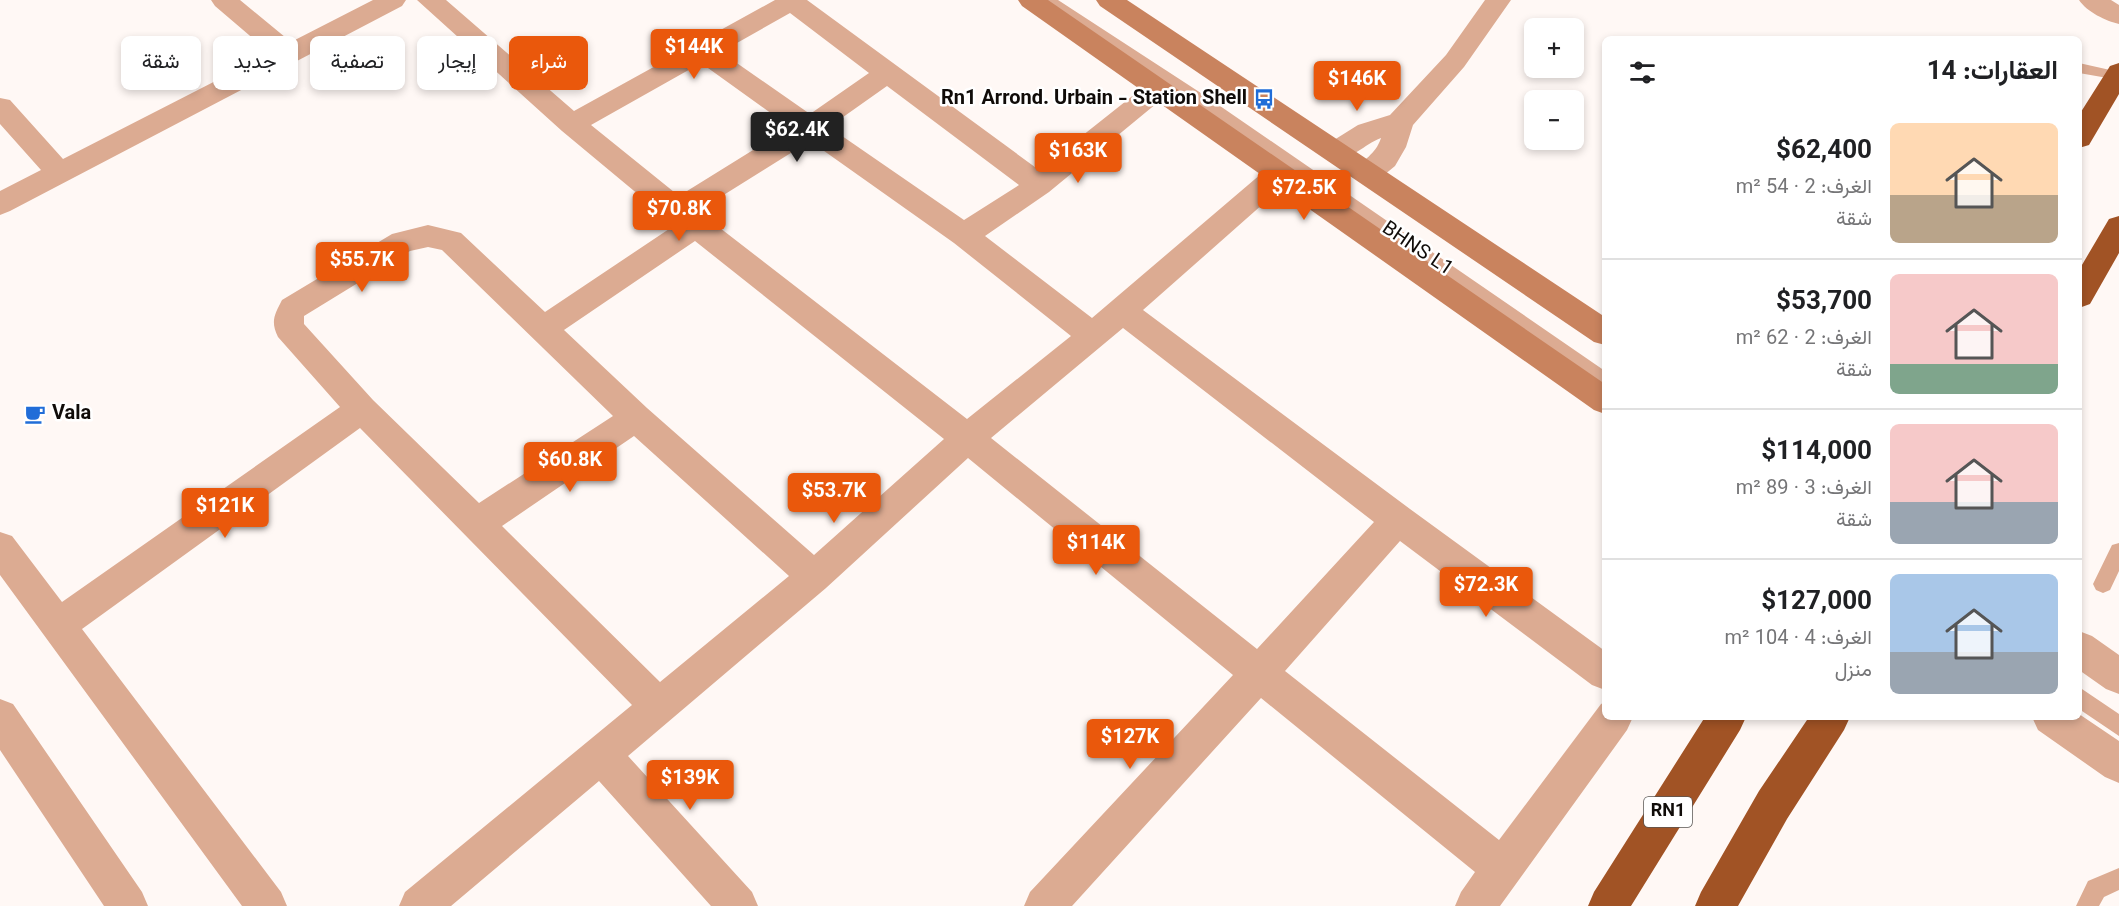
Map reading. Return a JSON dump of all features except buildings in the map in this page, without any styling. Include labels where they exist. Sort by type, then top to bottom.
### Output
[{"type":"highway","points":[[2082,133],[2118,74]]},
{"type":"highway","points":[[2082,292],[2119,227]]},
{"type":"highway","name":"RN1","points":[[1608,906],[1725,720]]},
{"type":"highway","points":[[1714,906],[1773,805],[1830,720]]},
{"type":"street","points":[[224,0],[267,36]]},
{"type":"street","points":[[298,49],[393,0]]},
{"type":"street","points":[[430,0],[572,124],[687,218],[967,438],[1502,868]]},
{"type":"street","points":[[1031,0],[1602,399]]},
{"type":"street","points":[[1109,0],[1602,331]]},
{"type":"street","points":[[1368,173],[1389,153],[1400,122],[1455,61],[1498,0]]},
{"type":"street","points":[[2092,0],[2119,16]]},
{"type":"street","points":[[572,124],[792,1],[1039,185]]},
{"type":"street","points":[[701,51],[964,235],[1093,336]]},
{"type":"street","points":[[544,328],[687,218],[888,72]]},
{"type":"street","points":[[964,235],[1039,185],[1159,88]]},
{"type":"street","points":[[0,204],[219,90]]},
{"type":"street","points":[[0,107],[60,173]]},
{"type":"street","points":[[1336,152],[1368,132],[1400,122]]},
{"type":"street","points":[[419,906],[814,577],[967,438],[1123,311],[1278,174]]},
{"type":"street","points":[[658,705],[362,409],[289,328],[288,318],[293,308],[402,242],[428,236],[451,241],[636,418],[814,577]]},
{"type":"street","points":[[1123,311],[1398,520],[1602,671]]},
{"type":"street","points":[[57,626],[362,409]]},
{"type":"street","points":[[476,524],[636,418]]},
{"type":"street","points":[[1044,906],[1398,520]]},
{"type":"street","points":[[0,547],[267,906]]},
{"type":"street","points":[[2082,650],[2119,677]]},
{"type":"street","points":[[0,717],[128,906]]},
{"type":"street","points":[[1475,906],[1612,720]]},
{"type":"street","points":[[2055,720],[2119,764]]},
{"type":"street","points":[[600,754],[738,906]]},
{"type":"lane","name":"BHNS L1","points":[[1048,0],[1202,101],[1602,378]]},
{"type":"lane","name":"BHNS L1","points":[[1061,0],[1602,364]]},
{"type":"lane","points":[[2082,68],[2118,74]]},
{"type":"lane","points":[[2103,585],[2119,551]]},
{"type":"lane","points":[[2082,699],[2119,726]]},
{"type":"lane","points":[[2082,709],[2119,735]]},
{"type":"lane","points":[[2086,906],[2096,889],[2119,879]]},
{"type":"place","name":"Rn1 Arrond. Urbain - Station Shell","points":[[1264,99]]},
{"type":"place","name":"Vala","points":[[35,414]]}]
